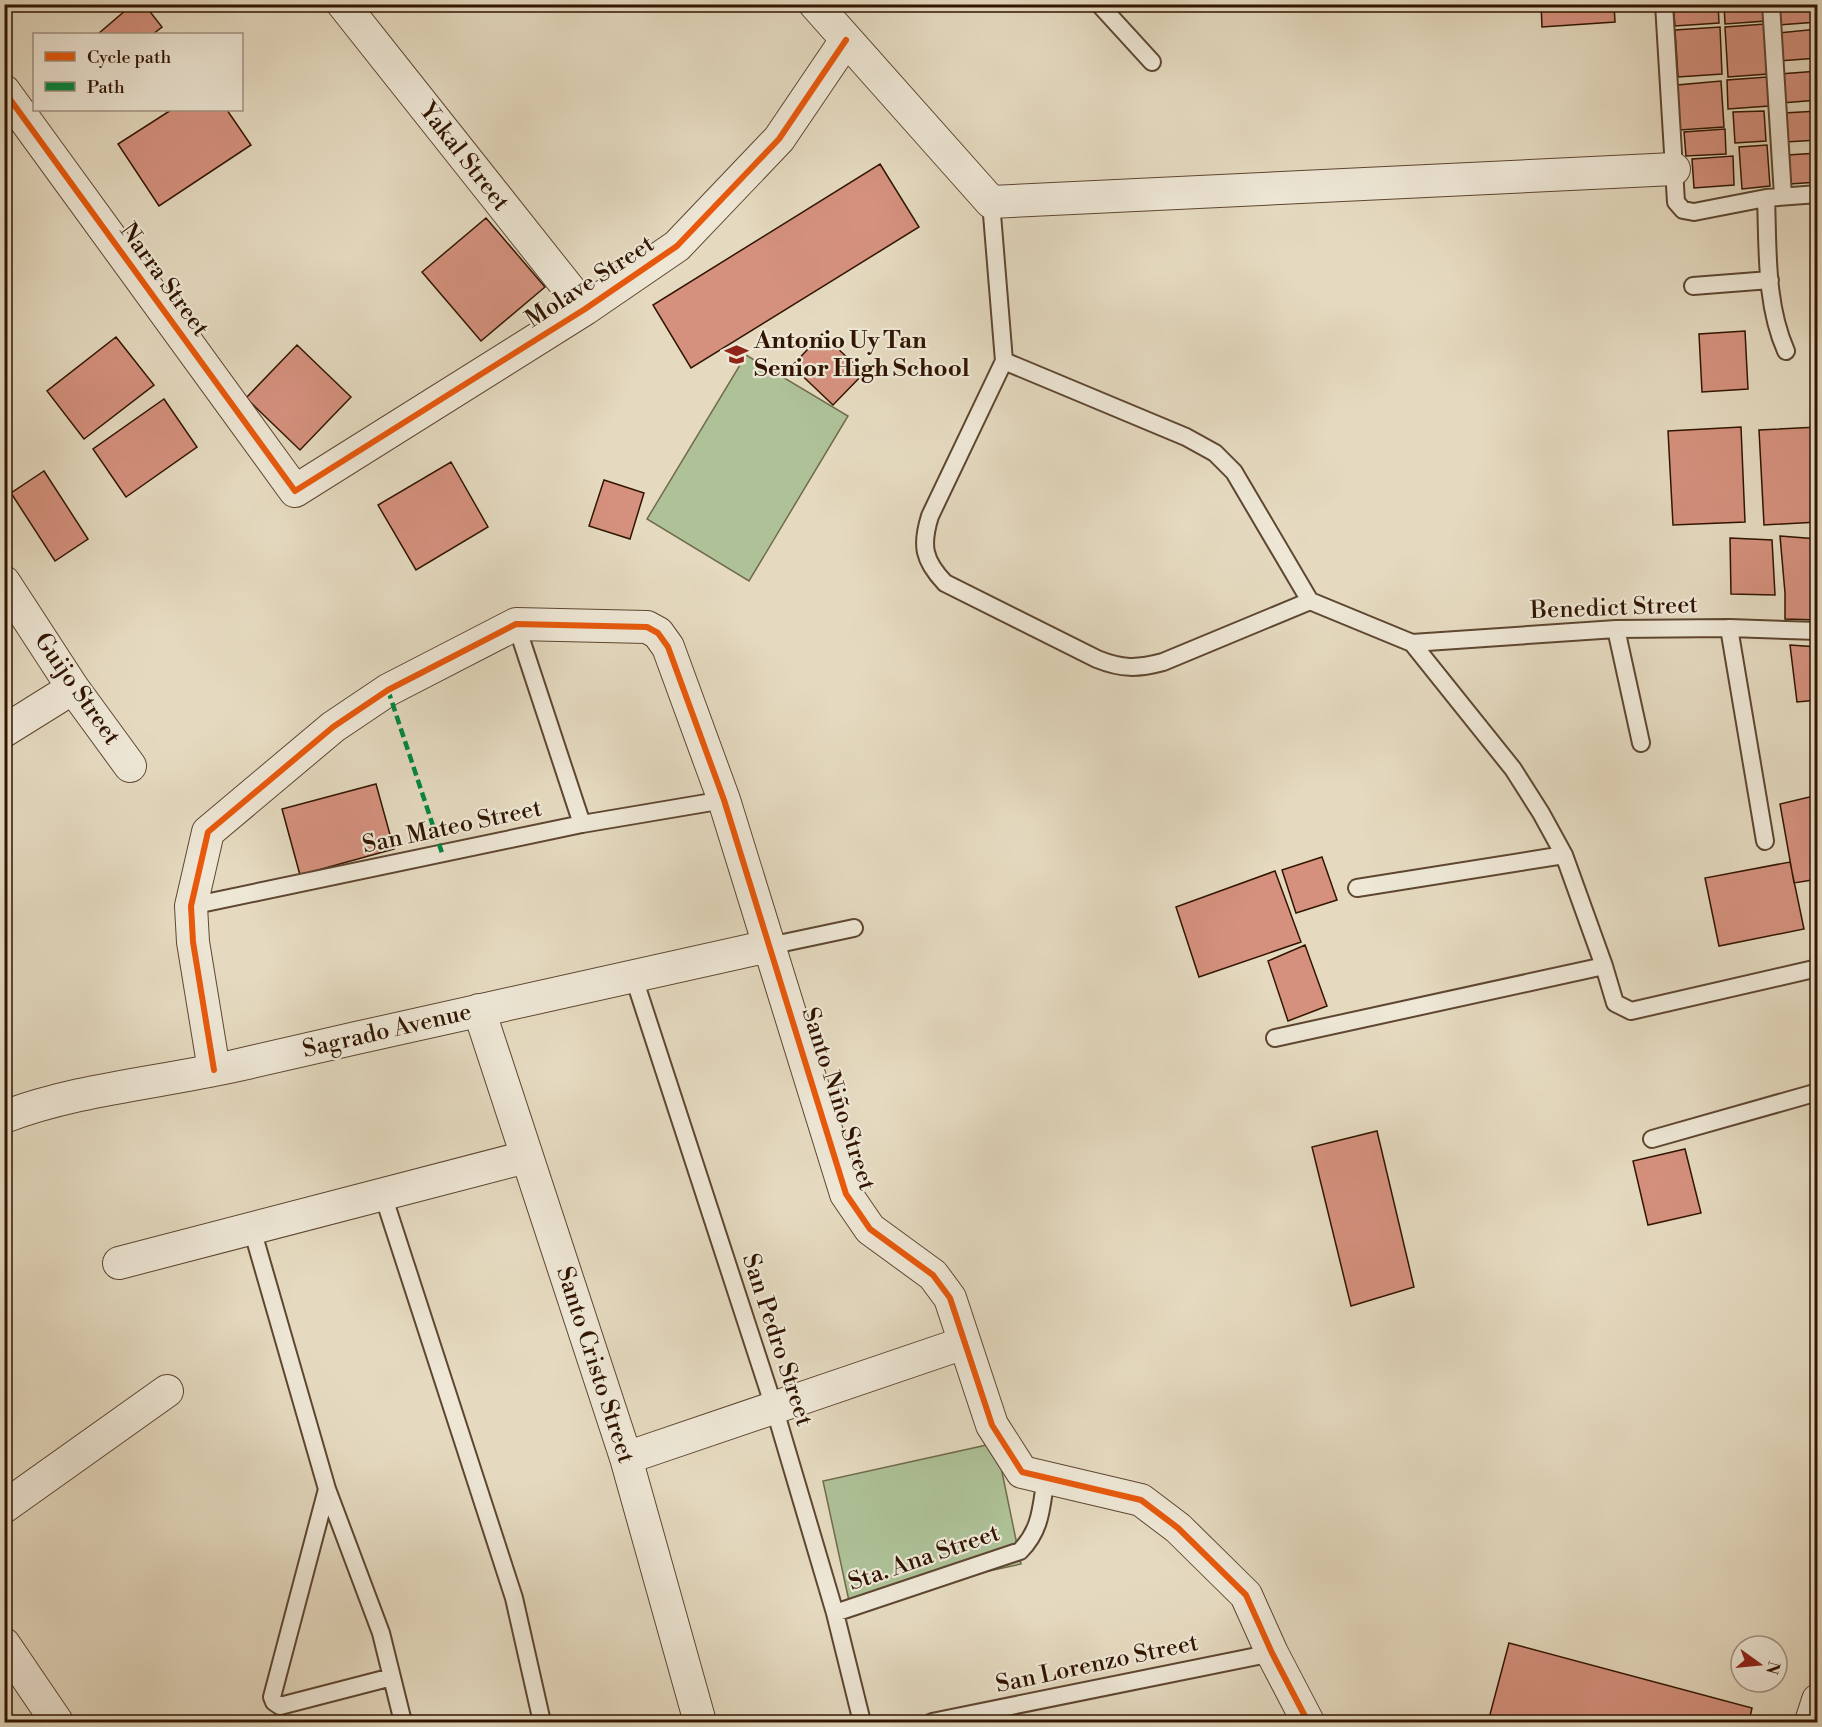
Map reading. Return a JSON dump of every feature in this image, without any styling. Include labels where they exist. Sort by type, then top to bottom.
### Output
[{"type":"street","name":"Yakal Street","points":[[343,4],[585,309]]},
{"type":"street","points":[[815,4],[991,202],[1674,169]]},
{"type":"street","name":"Molave Street","points":[[295,490],[585,309],[677,246],[780,139],[846,40]]},
{"type":"street","name":"Narra Street","points":[[4,91],[295,490]]},
{"type":"street","name":"Guijo Street","points":[[4,582],[73,688],[130,766]]},
{"type":"street","points":[[214,1070],[193,942],[191,906],[208,832],[333,727],[388,690],[516,624]]},
{"type":"street","name":"Santo Niño Street","points":[[516,624],[647,627],[658,633],[668,647],[724,800],[846,1194],[870,1229],[933,1275],[950,1298],[993,1425],[1022,1472],[1141,1500],[1178,1528],[1246,1595],[1272,1653],[1308,1722]]},
{"type":"street","points":[[4,731],[73,688]]},
{"type":"street","name":"Sagrado Avenue","points":[[4,1117],[82,1095],[214,1070],[769,946]]},
{"type":"street","name":"Santo Cristo Street","points":[[479,1010],[626,1458],[700,1722]]},
{"type":"street","points":[[118,1263],[526,1157]]},
{"type":"street","points":[[626,1458],[964,1342]]},
{"type":"street","points":[[4,1507],[167,1391]]},
{"type":"street","points":[[4,1644],[57,1722]]},
{"type":"street","points":[[1811,1722],[1818,1700]]},
{"type":"lane","points":[[1100,4],[1152,62]]},
{"type":"lane","points":[[1664,4],[1676,202],[1683,210],[1694,213],[1766,198],[1818,194]]},
{"type":"lane","points":[[1771,4],[1783,196]]},
{"type":"lane","points":[[1766,198],[1774,313],[1778,334],[1786,351]]},
{"type":"lane","points":[[991,202],[1004,361],[930,516],[925,532],[925,552],[932,570],[945,583],[1117,667],[1142,668],[1163,662],[1310,601]]},
{"type":"lane","points":[[1693,286],[1770,280]]},
{"type":"lane","points":[[1004,361],[1186,437],[1215,453],[1234,472],[1310,601],[1412,643],[1513,769],[1541,813],[1564,855],[1615,1003],[1631,1011],[1818,968]]},
{"type":"lane","points":[[516,624],[582,824]]},
{"type":"lane","points":[[1729,628],[1765,841]]},
{"type":"lane","name":"Benedict Street","points":[[1412,643],[1616,629],[1729,628],[1818,631]]},
{"type":"lane","points":[[1616,629],[1641,743]]},
{"type":"lane","name":"San Mateo Street","points":[[191,906],[582,824],[724,800]]},
{"type":"lane","points":[[1357,888],[1564,855]]},
{"type":"lane","points":[[769,946],[854,928]]},
{"type":"lane","points":[[1275,1038],[1604,966]]},
{"type":"lane","name":"San Pedro Street","points":[[633,975],[774,1407],[835,1613],[862,1722]]},
{"type":"lane","points":[[1652,1139],[1818,1092]]},
{"type":"lane","points":[[383,1194],[514,1598],[542,1722]]},
{"type":"lane","points":[[252,1229],[327,1489],[381,1634],[403,1722]]},
{"type":"lane","name":"Sta. Ana Street","points":[[835,1613],[1020,1551],[1031,1539],[1038,1523],[1046,1477]]},
{"type":"lane","points":[[327,1489],[272,1697],[274,1702],[280,1706],[392,1677]]},
{"type":"lane","name":"San Lorenzo Street","points":[[932,1722],[1272,1653]]},
{"type":"green space","points":[[746,355],[848,416],[749,581],[647,519]]},
{"type":"green space","points":[[996,1443],[1021,1564],[849,1601],[823,1481]]},
{"type":"building","points":[[133,4],[144,4],[162,27],[154,33],[99,33]]},
{"type":"building","points":[[1541,4],[1614,4],[1615,22],[1542,27]]},
{"type":"building","points":[[1673,4],[1718,4],[1719,23],[1675,26]]},
{"type":"building","points":[[1724,4],[1765,4],[1766,21],[1725,24]]},
{"type":"building","points":[[1777,4],[1818,4],[1818,22],[1778,25]]},
{"type":"building","points":[[1765,24],[1768,74],[1728,77],[1725,27]]},
{"type":"building","points":[[1720,27],[1722,74],[1678,77],[1675,30]]},
{"type":"building","points":[[1818,29],[1818,58],[1779,61],[1778,33]]},
{"type":"building","points":[[1818,71],[1818,100],[1782,103],[1780,74]]},
{"type":"building","points":[[1767,77],[1769,106],[1728,109],[1727,80]]},
{"type":"building","points":[[1721,81],[1724,127],[1680,130],[1677,85]]},
{"type":"building","points":[[169,111],[228,111],[251,145],[159,206],[118,144]]},
{"type":"building","points":[[1764,111],[1766,141],[1735,143],[1733,112]]},
{"type":"building","points":[[1818,111],[1818,140],[1786,142],[1784,113]]},
{"type":"building","points":[[1725,129],[1726,154],[1686,156],[1684,132]]},
{"type":"building","points":[[1767,145],[1770,186],[1742,189],[1739,147]]},
{"type":"building","points":[[1818,153],[1818,182],[1790,184],[1788,155]]},
{"type":"building","points":[[1733,156],[1734,185],[1694,188],[1692,159]]},
{"type":"building","points":[[880,164],[919,227],[691,368],[653,305]]},
{"type":"building","points":[[486,218],[545,287],[481,341],[422,272]]},
{"type":"building","points":[[1812,319],[1818,319],[1818,365],[1812,365]]},
{"type":"building","points":[[1745,331],[1748,389],[1702,392],[1699,334]]},
{"type":"building","points":[[822,334],[864,373],[833,405],[792,366]]},
{"type":"building","points":[[116,337],[154,385],[84,439],[47,391]]},
{"type":"building","points":[[297,345],[351,397],[300,450],[246,398]]},
{"type":"building","points":[[164,399],[197,447],[126,497],[93,449]]},
{"type":"building","points":[[1741,427],[1745,522],[1673,525],[1668,431]]},
{"type":"building","points":[[1818,427],[1818,522],[1764,525],[1759,430]]},
{"type":"building","points":[[451,462],[488,527],[416,570],[378,505]]},
{"type":"building","points":[[44,471],[88,539],[55,561],[11,493]]},
{"type":"building","points":[[604,480],[644,493],[630,539],[589,526]]},
{"type":"building","points":[[1780,536],[1818,539],[1818,620],[1785,619]]},
{"type":"building","points":[[1730,538],[1772,540],[1775,595],[1731,594]]},
{"type":"building","points":[[1790,645],[1818,647],[1818,700],[1797,702]]},
{"type":"building","points":[[376,784],[394,849],[300,875],[282,809]]},
{"type":"building","points":[[1818,795],[1818,879],[1794,883],[1780,804]]},
{"type":"building","points":[[1322,857],[1337,900],[1296,913],[1282,870]]},
{"type":"building","points":[[1790,862],[1804,929],[1719,946],[1705,878]]},
{"type":"building","points":[[1275,871],[1301,942],[1199,977],[1176,907]]},
{"type":"building","points":[[1305,945],[1327,1006],[1288,1021],[1268,961]]},
{"type":"building","points":[[1377,1131],[1414,1287],[1351,1306],[1312,1147]]},
{"type":"building","points":[[1685,1149],[1701,1213],[1648,1225],[1633,1161]]},
{"type":"building","points":[[1509,1643],[1752,1708],[1749,1722],[1488,1722]]},
{"type":"marked path","points":[[388,690],[442,853]]},
{"type":"cycle path","points":[[4,91],[295,491],[585,309],[677,246],[779,139],[846,40]]},
{"type":"cycle path","points":[[214,1070],[193,942],[191,906],[208,832],[333,727],[388,690],[516,624],[647,627],[658,633],[668,647],[724,800],[846,1194],[870,1229],[933,1275],[950,1298],[992,1425],[1022,1472],[1141,1500],[1178,1528],[1246,1595],[1272,1653],[1308,1722]]},
{"type":"place","name":"Antonio Uy Tan Senior High School","points":[[736,355]]}]
